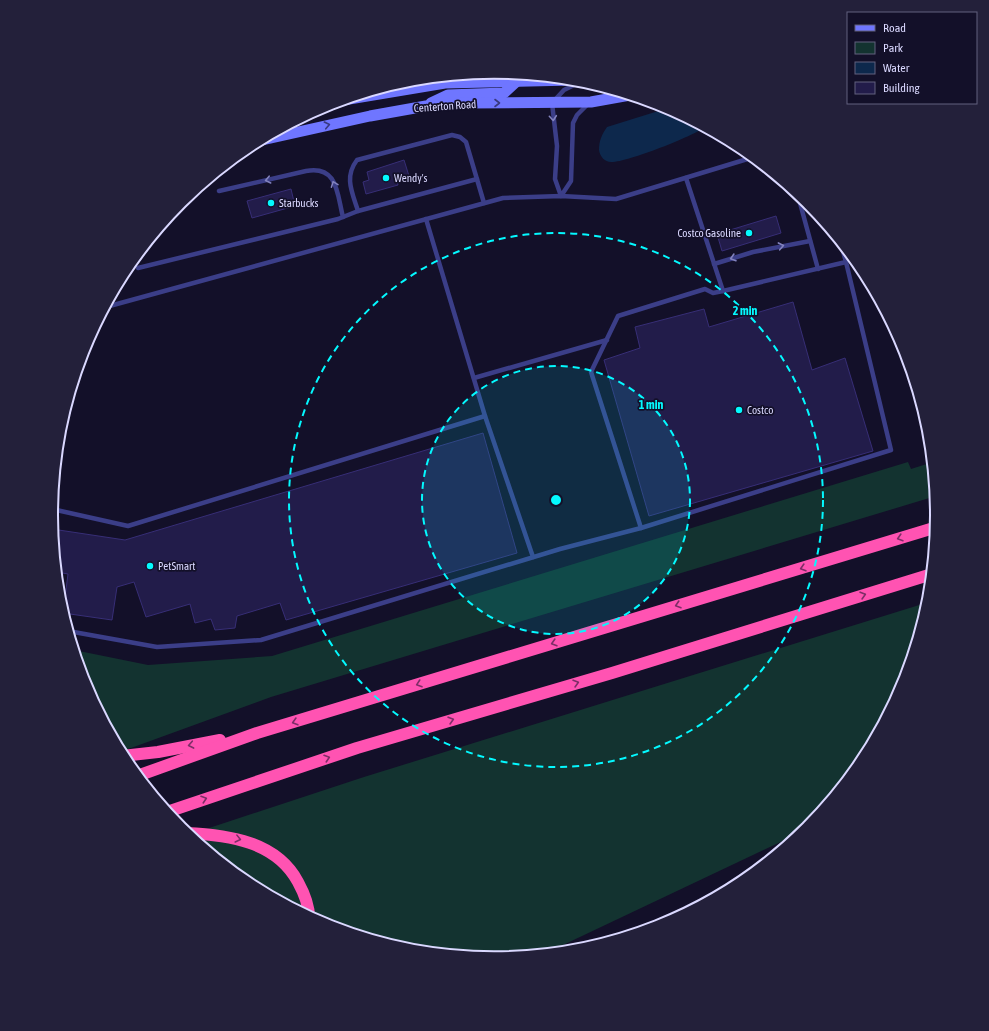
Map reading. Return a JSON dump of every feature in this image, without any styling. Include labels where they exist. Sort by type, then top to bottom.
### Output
[{"type":"highway","points":[[143,774],[257,733],[931,529]]},
{"type":"highway","points":[[173,810],[357,748],[926,576]]},
{"type":"highway","points":[[130,755],[158,752],[257,733]]},
{"type":"highway","points":[[196,833],[237,838],[260,846],[280,858],[294,875],[304,893],[308,910]]},
{"type":"main road","name":"Centerton Road","points":[[388,92],[445,83],[500,79]]},
{"type":"main road","points":[[426,106],[448,95],[504,93],[515,80]]},
{"type":"main road","name":"Centerton Road","points":[[276,137],[370,116],[426,106],[467,103],[591,102],[618,97]]},
{"type":"lane","points":[[561,196],[555,180],[557,146],[552,103],[564,90],[572,86]]},
{"type":"lane","points":[[561,196],[571,181],[573,123],[582,108],[591,102]]},
{"type":"lane","points":[[358,211],[349,180],[350,169],[357,160],[452,135],[460,137],[466,142],[484,203]]},
{"type":"lane","points":[[112,305],[503,198],[561,196],[616,199],[746,159]]},
{"type":"lane","points":[[219,191],[315,169],[324,171],[334,179],[343,217]]},
{"type":"lane","points":[[686,178],[723,291]]},
{"type":"lane","points":[[138,268],[343,217],[358,211],[477,179]]},
{"type":"lane","points":[[799,203],[818,269]]},
{"type":"lane","points":[[426,220],[485,416],[533,558]]},
{"type":"lane","points":[[714,264],[753,252],[810,241]]},
{"type":"lane","points":[[74,632],[157,647],[262,640],[533,558],[641,528],[891,450],[844,254]]},
{"type":"lane","points":[[641,528],[591,372],[618,316],[705,289],[712,293],[723,291],[846,262]]},
{"type":"lane","points":[[474,378],[607,340]]},
{"type":"lane","points":[[58,510],[128,526],[485,416]]},
{"type":"green space","points":[[908,462],[911,469],[928,464],[930,498],[271,697],[126,750],[116,734],[103,709],[91,683],[80,651],[148,665],[272,656]]},
{"type":"green space","points":[[922,604],[908,656],[898,683],[873,734],[841,781],[823,803],[788,839],[559,947],[523,951],[466,951],[409,944],[354,929],[327,919],[276,894],[229,862],[195,833],[364,777]]},
{"type":"water","points":[[659,111],[700,130],[644,154],[611,162],[602,157],[599,150],[602,135],[607,127]]},
{"type":"building","name":"Wendy's","points":[[404,160],[409,176],[397,180],[398,185],[366,194],[363,182],[369,180],[367,172]]},
{"type":"building","name":"Starbucks","points":[[291,189],[295,206],[252,218],[247,201]]},
{"type":"building","name":"Costco Gasoline","points":[[776,216],[781,233],[722,251],[717,234]]},
{"type":"building","name":"Costco","points":[[793,302],[812,370],[845,358],[873,451],[649,516],[604,360],[640,348],[635,327],[704,309],[709,327]]},
{"type":"building","points":[[483,433],[517,553],[286,620],[280,603],[237,616],[235,628],[215,630],[211,619],[195,623],[190,604],[146,617],[134,582],[117,587],[112,620],[69,614],[65,596],[68,574],[62,573],[58,530],[125,540]]},
{"type":"place","name":"Wendy's","points":[[386,178]]},
{"type":"place","name":"Starbucks","points":[[271,203]]},
{"type":"place","name":"Costco Gasoline","points":[[749,233]]},
{"type":"place","name":"Costco","points":[[739,410]]},
{"type":"place","name":"PetSmart","points":[[150,566]]}]
